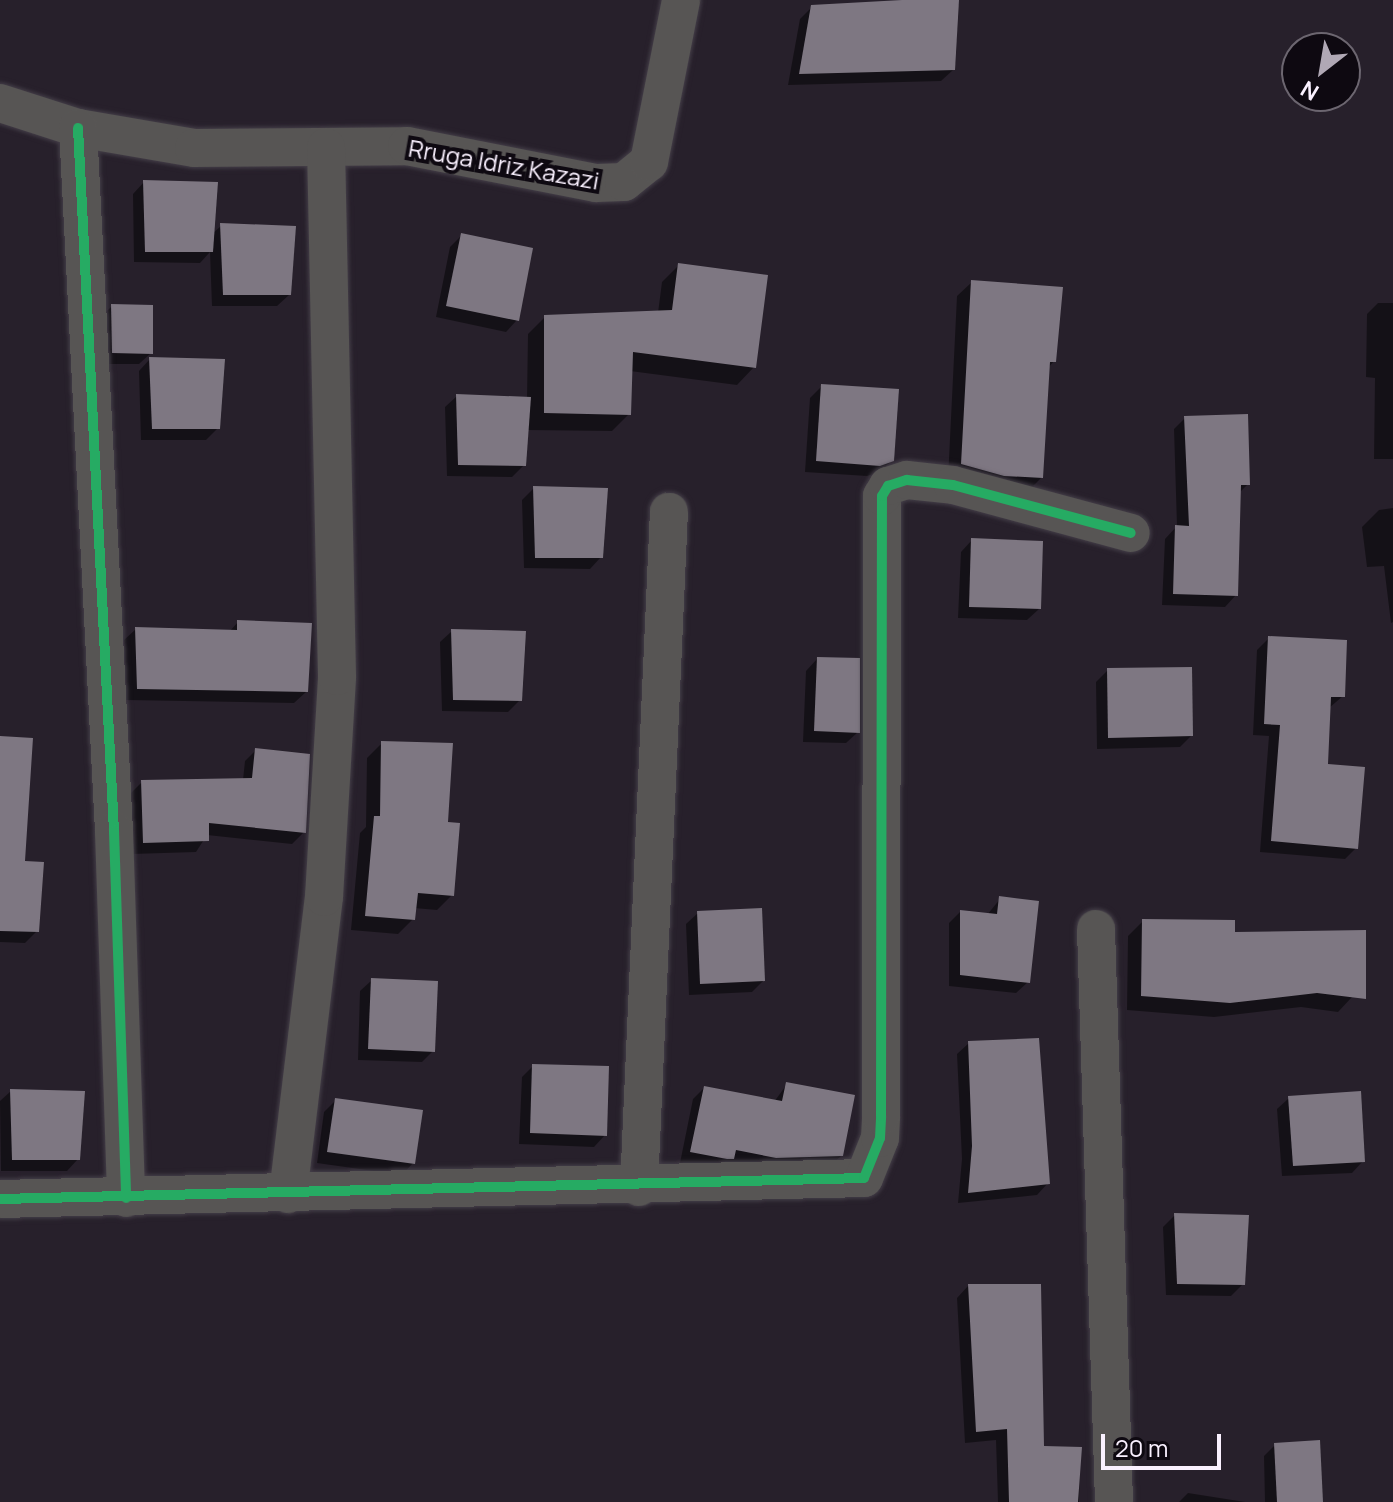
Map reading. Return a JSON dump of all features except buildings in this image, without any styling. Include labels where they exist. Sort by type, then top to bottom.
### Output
[{"type":"street","name":"Rruga Idriz Kazazi","points":[[0,103],[78,128],[194,148],[407,146],[596,183],[624,182],[649,162],[681,0]]},
{"type":"street","points":[[78,128],[114,831],[126,1198]]},
{"type":"street","points":[[288,1194],[324,897],[337,676],[326,147]]},
{"type":"street","points":[[0,1199],[850,1182],[864,1178],[873,1163],[881,1116],[878,515],[888,486],[907,480],[953,485],[1131,533]]},
{"type":"street","points":[[639,1187],[669,512]]},
{"type":"street","points":[[1096,929],[1114,1502]]},
{"type":"cycle path","points":[[78,128],[114,831],[126,1198]]},
{"type":"cycle path","points":[[0,1199],[864,1178],[880,1138],[881,1116],[882,496],[888,486],[907,480],[953,485],[1131,533]]}]
